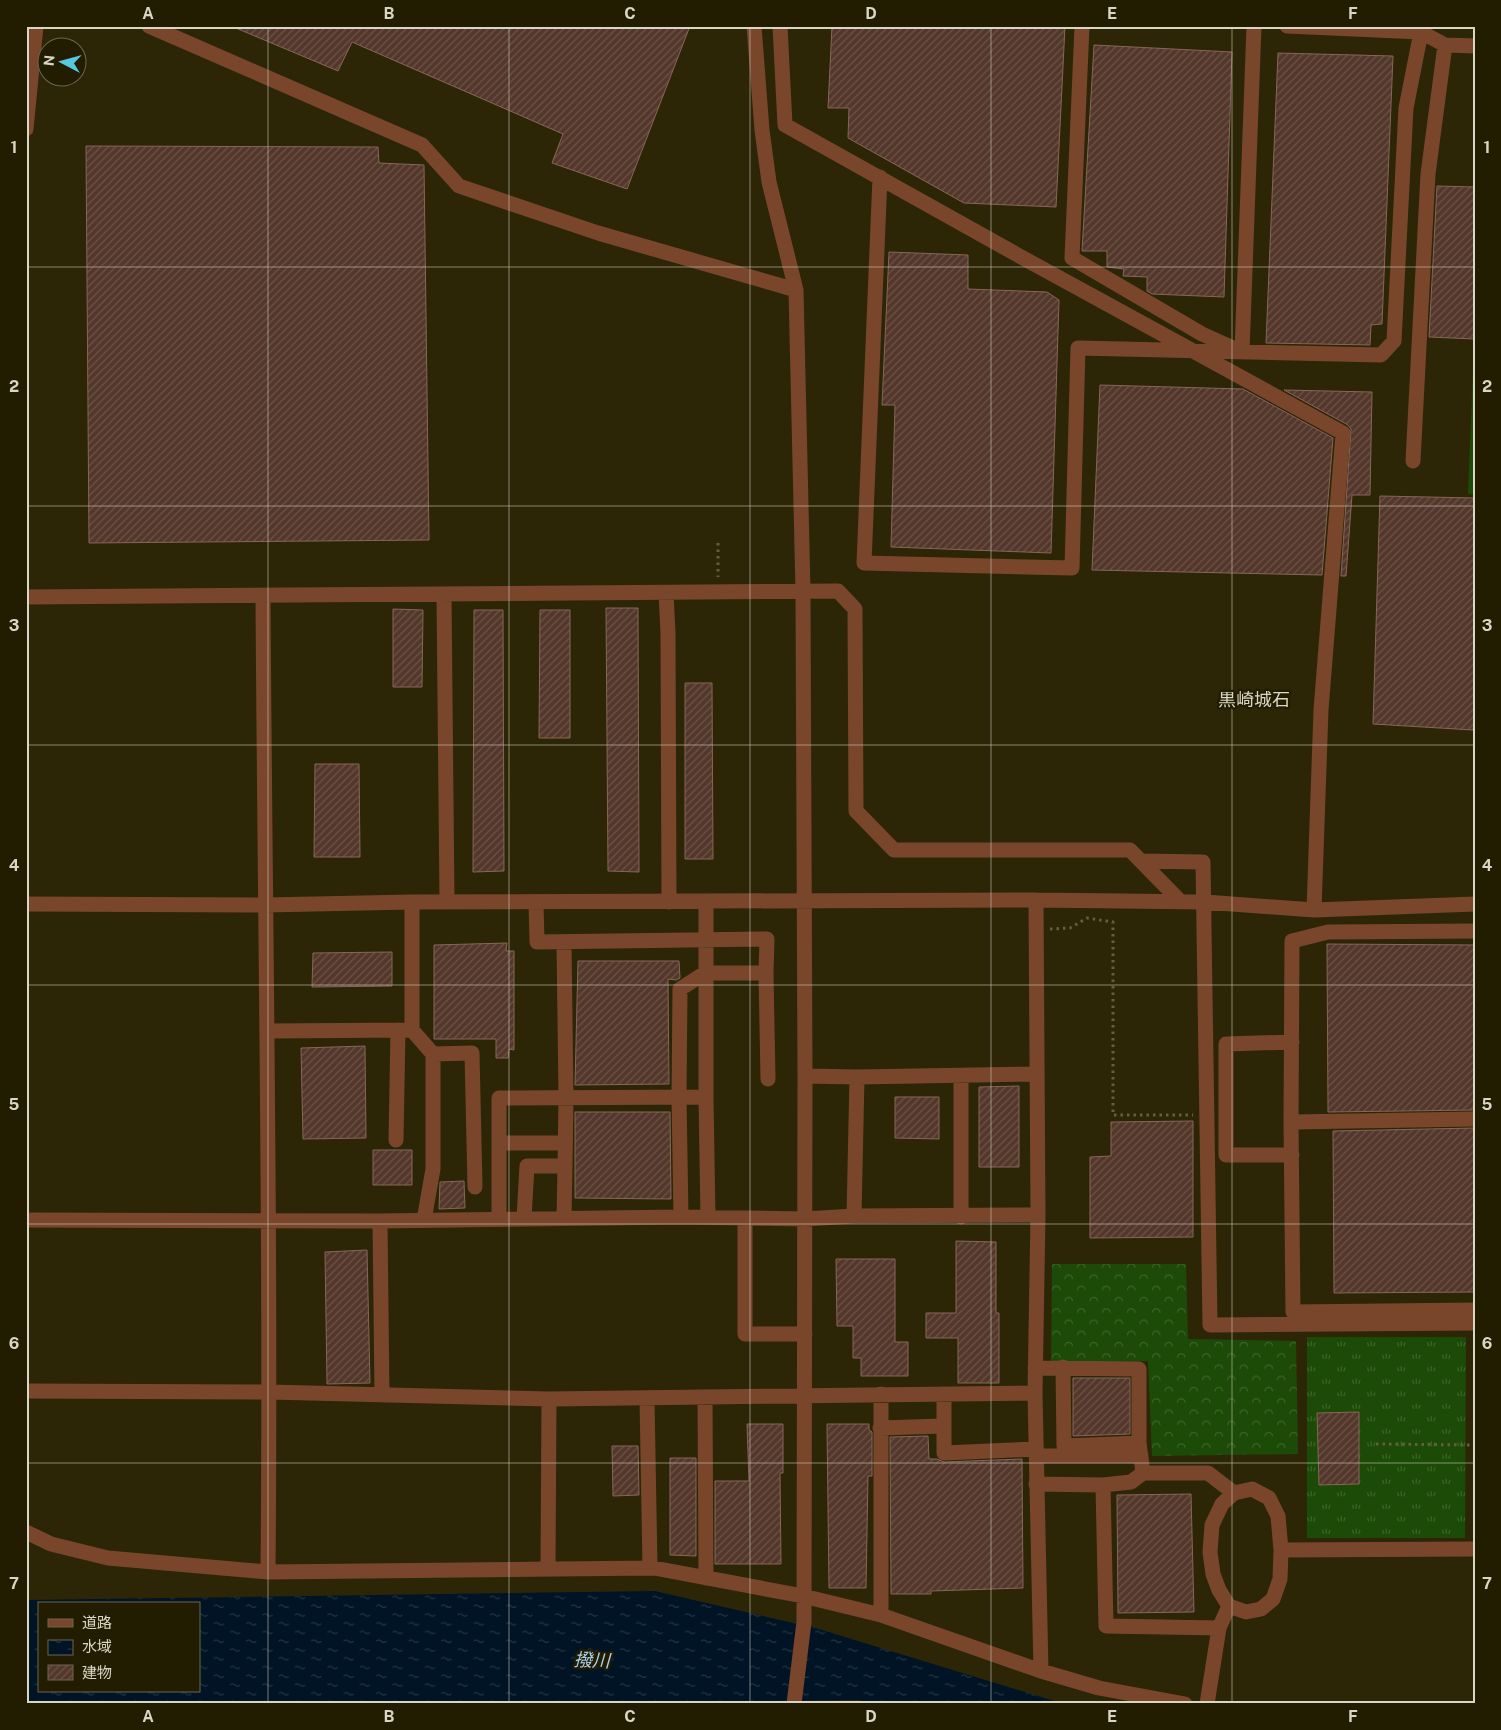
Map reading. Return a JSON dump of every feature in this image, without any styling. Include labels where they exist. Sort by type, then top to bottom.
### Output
[{"type":"street","points":[[26,129],[36,26]]},
{"type":"street","points":[[150,26],[422,145],[458,186],[598,233],[796,290]]},
{"type":"street","points":[[754,26],[762,130],[769,182],[796,290],[803,591],[805,1334],[804,1622],[794,1704]]},
{"type":"street","points":[[780,26],[785,125],[1342,433],[1321,710],[1314,910]]},
{"type":"street","points":[[1082,26],[1072,258],[1202,334],[1242,352]]},
{"type":"street","points":[[1242,352],[1254,26]]},
{"type":"street","points":[[1287,26],[1421,32],[1445,45],[1475,46]]},
{"type":"street","points":[[880,178],[864,563],[1072,568],[1078,348],[1381,355],[1394,341],[1406,108],[1421,32]]},
{"type":"street","points":[[1413,461],[1428,174],[1445,45]]},
{"type":"street","points":[[26,597],[838,591],[855,609],[856,810],[894,850],[1130,850],[1181,902]]},
{"type":"street","points":[[666,593],[668,633],[669,902]]},
{"type":"street","points":[[444,594],[447,902]]},
{"type":"street","points":[[263,596],[270,1392],[268,1572]]},
{"type":"street","points":[[1141,861],[1203,862],[1210,1325],[1475,1323]]},
{"type":"street","points":[[26,904],[265,905],[412,902],[1036,900],[1205,902],[1314,910],[1475,904]]},
{"type":"street","points":[[1036,900],[1038,930],[1036,1074],[1038,1215],[1035,1393],[1041,1670]]},
{"type":"street","points":[[396,1140],[405,1030],[412,902]]},
{"type":"street","points":[[706,902],[708,1217]]},
{"type":"street","points":[[536,903],[537,942],[767,939],[768,1079]]},
{"type":"street","points":[[1475,931],[1328,932],[1292,941],[1291,1122],[1293,1312],[1475,1310]]},
{"type":"street","points":[[564,942],[566,1097],[564,1218]]},
{"type":"street","points":[[681,1217],[680,989],[705,973],[766,973]]},
{"type":"street","points":[[268,1031],[405,1030],[433,1054],[472,1053],[475,1187]]},
{"type":"street","points":[[1292,1042],[1226,1044],[1226,1155],[1292,1155]]},
{"type":"street","points":[[424,1220],[433,1169],[433,1054]]},
{"type":"street","points":[[805,1076],[1036,1074]]},
{"type":"street","points":[[961,1076],[961,1217]]},
{"type":"street","points":[[854,1216],[857,1077]]},
{"type":"street","points":[[499,1218],[499,1098],[706,1097]]},
{"type":"street","points":[[1291,1122],[1475,1120]]},
{"type":"street","points":[[499,1142],[565,1143]]},
{"type":"street","points":[[524,1218],[527,1166],[565,1166]]},
{"type":"street","points":[[26,1220],[269,1221],[681,1217],[804,1219],[854,1216],[961,1217],[1038,1215]]},
{"type":"street","points":[[745,1218],[745,1334],[805,1334]]},
{"type":"street","points":[[380,1220],[382,1395]]},
{"type":"street","points":[[1063,1367],[1064,1446],[1140,1450]]},
{"type":"street","points":[[1036,1368],[1139,1369],[1140,1450],[1143,1473]]},
{"type":"street","points":[[26,1391],[270,1392],[549,1399],[1035,1393]]},
{"type":"street","points":[[880,1615],[881,1394]]},
{"type":"street","points":[[944,1394],[944,1453],[1140,1450]]},
{"type":"street","points":[[705,1397],[706,1578]]},
{"type":"street","points":[[647,1398],[650,1568]]},
{"type":"street","points":[[548,1569],[549,1399]]},
{"type":"street","points":[[880,1428],[944,1426]]},
{"type":"street","points":[[1036,1484],[1103,1484],[1132,1482],[1143,1473],[1208,1473],[1234,1493]]},
{"type":"street","points":[[1103,1484],[1106,1626],[1219,1628]]},
{"type":"street","points":[[1252,1490],[1269,1498],[1278,1516],[1281,1550],[1280,1579],[1273,1599],[1261,1609],[1246,1612],[1229,1606],[1219,1590],[1213,1574],[1210,1552],[1212,1525],[1222,1504],[1234,1493],[1252,1490]]},
{"type":"street","points":[[26,1532],[51,1544],[108,1558],[268,1572],[650,1568],[803,1596],[880,1615],[1099,1688],[1185,1704]]},
{"type":"street","points":[[1281,1550],[1475,1549]]},
{"type":"street","points":[[1207,1704],[1219,1628],[1229,1606]]},
{"type":"path","points":[[718,543],[718,591]]},
{"type":"path","points":[[1038,930],[1070,928],[1087,918],[1113,922],[1113,1115],[1206,1115]]},
{"type":"path","points":[[1376,1444],[1475,1445]]},
{"type":"green space","points":[[1475,343],[1475,495],[1468,494]]},
{"type":"green space","points":[[1052,1264],[1186,1264],[1188,1339],[1296,1341],[1298,1454],[1152,1456],[1148,1361],[1051,1363]]},
{"type":"green space","points":[[1307,1337],[1466,1337],[1465,1538],[1307,1538]]},
{"type":"water","name":"撥川","points":[[655,1591],[819,1629],[1064,1704],[881,1704],[858,1700],[620,1704],[26,1704],[26,1600]]},
{"type":"building","points":[[231,26],[690,26],[627,189],[552,163],[563,134],[352,42],[338,71]]},
{"type":"building","points":[[832,26],[1065,26],[1056,207],[964,203],[848,138],[849,108],[828,108]]},
{"type":"building","points":[[1094,45],[1232,52],[1224,297],[1152,294],[1147,291],[1147,277],[1123,276],[1124,269],[1107,267],[1107,251],[1082,251]]},
{"type":"building","points":[[1278,53],[1393,56],[1382,324],[1371,325],[1370,345],[1266,343]]},
{"type":"building","points":[[86,146],[378,147],[379,163],[424,165],[429,540],[89,543]]},
{"type":"building","points":[[1437,186],[1475,187],[1475,339],[1429,337]]},
{"type":"building","points":[[889,252],[968,255],[968,289],[1047,292],[1059,300],[1051,553],[891,547],[895,405],[882,405]]},
{"type":"building","points":[[1100,385],[1243,389],[1333,438],[1322,575],[1092,570]]},
{"type":"building","points":[[1284,390],[1372,392],[1370,495],[1352,495],[1346,576],[1341,576],[1351,429],[1348,425]]},
{"type":"building","points":[[1380,496],[1475,498],[1475,719],[1473,730],[1373,724]]},
{"type":"building","points":[[606,608],[638,608],[639,872],[608,871]]},
{"type":"building","points":[[393,609],[423,610],[422,687],[393,687]]},
{"type":"building","points":[[474,610],[503,610],[504,871],[473,872]]},
{"type":"building","points":[[540,610],[570,610],[570,738],[539,738]]},
{"type":"building","points":[[685,683],[712,683],[713,859],[685,859]]},
{"type":"building","points":[[315,764],[359,764],[360,857],[314,857]]},
{"type":"building","points":[[507,943],[506,951],[514,951],[514,1050],[509,1049],[508,1058],[496,1058],[496,1039],[434,1039],[434,945]]},
{"type":"building","points":[[1327,944],[1475,945],[1475,1110],[1328,1112]]},
{"type":"building","points":[[392,952],[392,986],[312,987],[313,953]]},
{"type":"building","points":[[578,961],[679,961],[680,978],[676,980],[668,979],[669,1084],[575,1085]]},
{"type":"building","points":[[365,1046],[366,1138],[303,1139],[301,1048]]},
{"type":"building","points":[[1019,1086],[1019,1167],[979,1167],[979,1087]]},
{"type":"building","points":[[895,1097],[939,1097],[939,1139],[895,1138]]},
{"type":"building","points":[[575,1112],[670,1112],[671,1199],[575,1198]]},
{"type":"building","points":[[1193,1121],[1193,1237],[1090,1238],[1090,1157],[1111,1156],[1111,1122]]},
{"type":"building","points":[[1475,1128],[1475,1292],[1334,1293],[1333,1131]]},
{"type":"building","points":[[373,1150],[412,1150],[412,1185],[373,1185]]},
{"type":"building","points":[[464,1181],[465,1208],[439,1209],[440,1182]]},
{"type":"building","points":[[956,1241],[996,1242],[996,1313],[999,1313],[999,1383],[958,1383],[958,1338],[926,1338],[926,1313],[956,1313]]},
{"type":"building","points":[[367,1250],[370,1383],[327,1384],[325,1252]]},
{"type":"building","points":[[836,1259],[895,1259],[895,1342],[908,1342],[908,1376],[861,1376],[861,1358],[853,1358],[853,1326],[837,1326]]},
{"type":"building","points":[[1073,1378],[1130,1378],[1130,1434],[1073,1436]]},
{"type":"building","points":[[1359,1412],[1359,1484],[1319,1485],[1317,1413]]},
{"type":"building","points":[[747,1424],[783,1424],[783,1473],[780,1473],[781,1564],[715,1564],[715,1481],[749,1481]]},
{"type":"building","points":[[827,1424],[869,1424],[869,1430],[872,1432],[872,1476],[868,1476],[866,1588],[829,1588]]},
{"type":"building","points":[[928,1436],[929,1459],[937,1459],[944,1462],[1022,1459],[1023,1588],[931,1591],[931,1594],[891,1594],[890,1437]]},
{"type":"building","points":[[612,1446],[638,1446],[639,1495],[613,1496]]},
{"type":"building","points":[[670,1458],[696,1458],[696,1556],[670,1555]]},
{"type":"building","points":[[1191,1494],[1194,1612],[1118,1613],[1117,1495]]},
{"type":"district","name":"黒崎城石","points":[[1254,699]]}]
